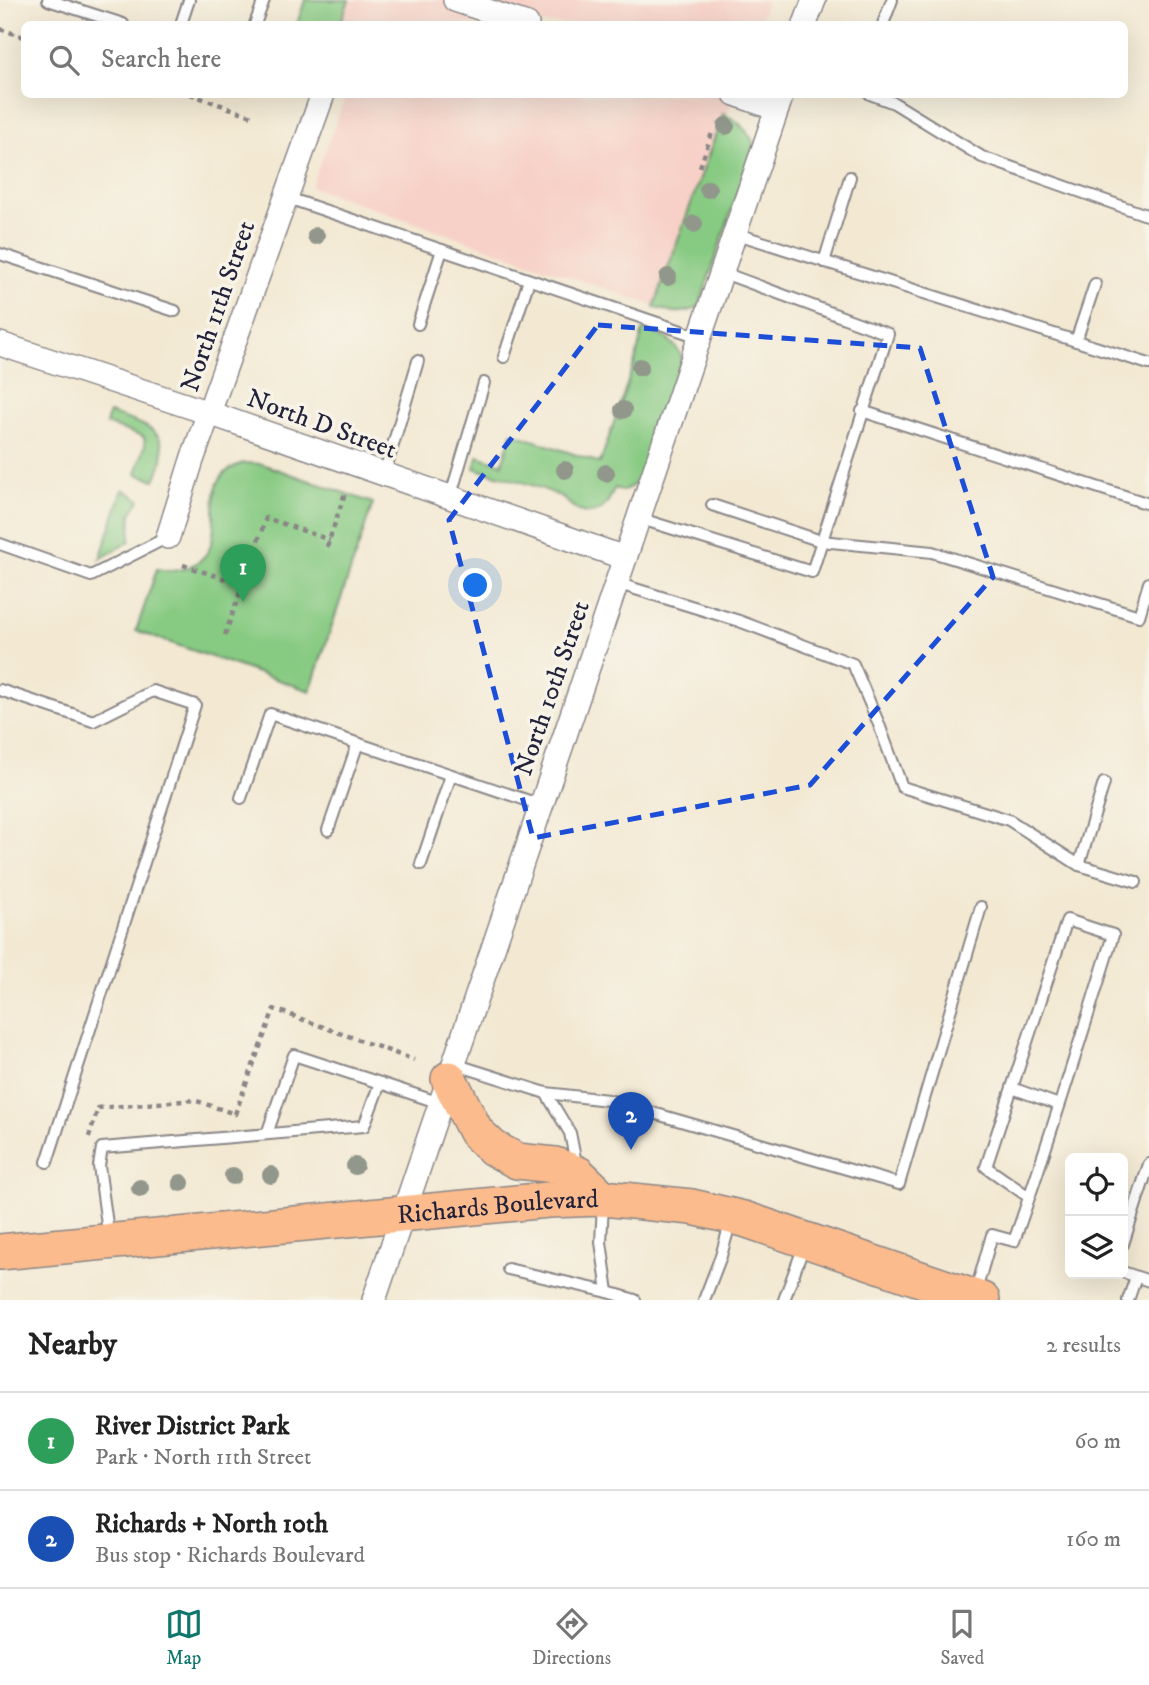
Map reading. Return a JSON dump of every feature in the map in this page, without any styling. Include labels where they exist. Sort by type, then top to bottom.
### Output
[{"type":"main road","points":[[448,1082],[476,1132],[493,1148],[517,1161],[555,1165],[590,1186]]},
{"type":"main road","name":"Richards Boulevard","points":[[0,1252],[548,1200],[590,1186],[732,1217],[978,1299]]},
{"type":"street","points":[[454,0],[518,21]]},
{"type":"street","points":[[806,21],[814,0]]},
{"type":"street","name":"North 11th Street","points":[[168,537],[192,460],[322,98]]},
{"type":"street","points":[[756,98],[779,102]]},
{"type":"street","name":"North 10th Street","points":[[374,1300],[779,102]]},
{"type":"street","name":"North D Street","points":[[0,344],[209,413],[625,558]]},
{"type":"lane","points":[[48,0],[113,21]]},
{"type":"lane","points":[[182,21],[189,0]]},
{"type":"lane","points":[[256,21],[264,0]]},
{"type":"lane","points":[[884,21],[892,0]]},
{"type":"lane","points":[[881,98],[894,103],[982,157],[1149,216]]},
{"type":"lane","points":[[824,261],[850,177]]},
{"type":"lane","points":[[285,197],[699,337]]},
{"type":"lane","points":[[734,233],[1076,341],[1148,361]]},
{"type":"lane","points":[[418,324],[442,250]]},
{"type":"lane","points":[[0,255],[176,311]]},
{"type":"lane","points":[[638,518],[812,572],[888,334],[721,272]]},
{"type":"lane","points":[[505,357],[529,280]]},
{"type":"lane","points":[[1076,341],[1095,285]]},
{"type":"lane","points":[[384,475],[418,361]]},
{"type":"lane","points":[[450,498],[484,383]]},
{"type":"lane","points":[[862,411],[1149,504]]},
{"type":"lane","points":[[712,505],[821,541],[932,552],[1139,616],[1149,583]]},
{"type":"lane","points":[[0,544],[91,576],[168,537]]},
{"type":"lane","points":[[616,583],[739,621],[853,664],[883,733],[902,787],[1009,820],[1079,865],[1136,882]]},
{"type":"lane","points":[[0,690],[93,720],[153,691],[195,705],[47,1162]]},
{"type":"lane","points":[[241,798],[270,714],[541,805]]},
{"type":"lane","points":[[328,831],[358,743]]},
{"type":"lane","points":[[421,864],[451,775]]},
{"type":"lane","points":[[1079,865],[1104,783]]},
{"type":"lane","points":[[267,1134],[294,1055],[380,1083],[448,1082],[608,1100],[898,1184],[981,906]]},
{"type":"lane","points":[[978,1299],[992,1235],[1014,1241],[1029,1197],[1059,1105],[1113,935],[1067,920],[986,1167],[1029,1197]]},
{"type":"lane","points":[[109,1242],[99,1166],[102,1148],[364,1126],[380,1083]]},
{"type":"lane","points":[[1012,1088],[1059,1105]]},
{"type":"lane","points":[[546,1093],[570,1133],[590,1186],[608,1292]]},
{"type":"lane","points":[[1128,1229],[1149,1164]]},
{"type":"lane","points":[[704,1300],[732,1217]]},
{"type":"lane","points":[[784,1300],[806,1240]]},
{"type":"lane","points":[[508,1269],[635,1300]]},
{"type":"lane","points":[[1128,1274],[1149,1281]]},
{"type":"lane","points":[[1128,1300],[1136,1277]]},
{"type":"path","points":[[0,29],[21,36]]},
{"type":"path","points":[[201,98],[252,116]]},
{"type":"path","points":[[700,167],[712,133]]},
{"type":"path","points":[[327,547],[346,490]]},
{"type":"path","points":[[225,635],[266,518],[330,540]]},
{"type":"path","points":[[183,565],[243,585]]},
{"type":"path","points":[[87,1142],[98,1108],[194,1100],[235,1114],[274,1009],[414,1060]]},
{"type":"highlighted area","points":[[598,325],[920,348],[993,577],[810,785],[533,838],[449,520]]},
{"type":"shaded area","points":[[305,0],[767,0],[760,21],[298,21]]},
{"type":"shaded area","points":[[345,98],[733,98],[664,309],[311,187]]},
{"type":"green space","points":[[305,0],[349,0],[341,21],[298,21]]},
{"type":"green space","points":[[723,114],[742,126],[754,144],[699,307],[687,311],[666,311],[654,307]]},
{"type":"green space","points":[[643,329],[671,342],[682,358],[644,479],[623,491],[615,488],[602,508],[588,513],[578,510],[548,491],[474,468],[478,456],[502,464],[512,433],[600,463],[636,358]]},
{"type":"green space","points":[[109,413],[147,427],[161,441],[161,464],[155,480],[136,474],[145,445],[144,437],[106,424]]},
{"type":"green space","points":[[244,463],[262,464],[373,503],[310,691],[136,631],[157,569],[184,569],[206,555],[212,542],[218,482],[227,471]]},
{"type":"green space","points":[[123,489],[140,500],[131,514],[130,541],[100,559]]},
{"type":"place","name":"River District Park","points":[[243,602]]},
{"type":"place","name":"Richards + North 10th","points":[[631,1150]]}]
